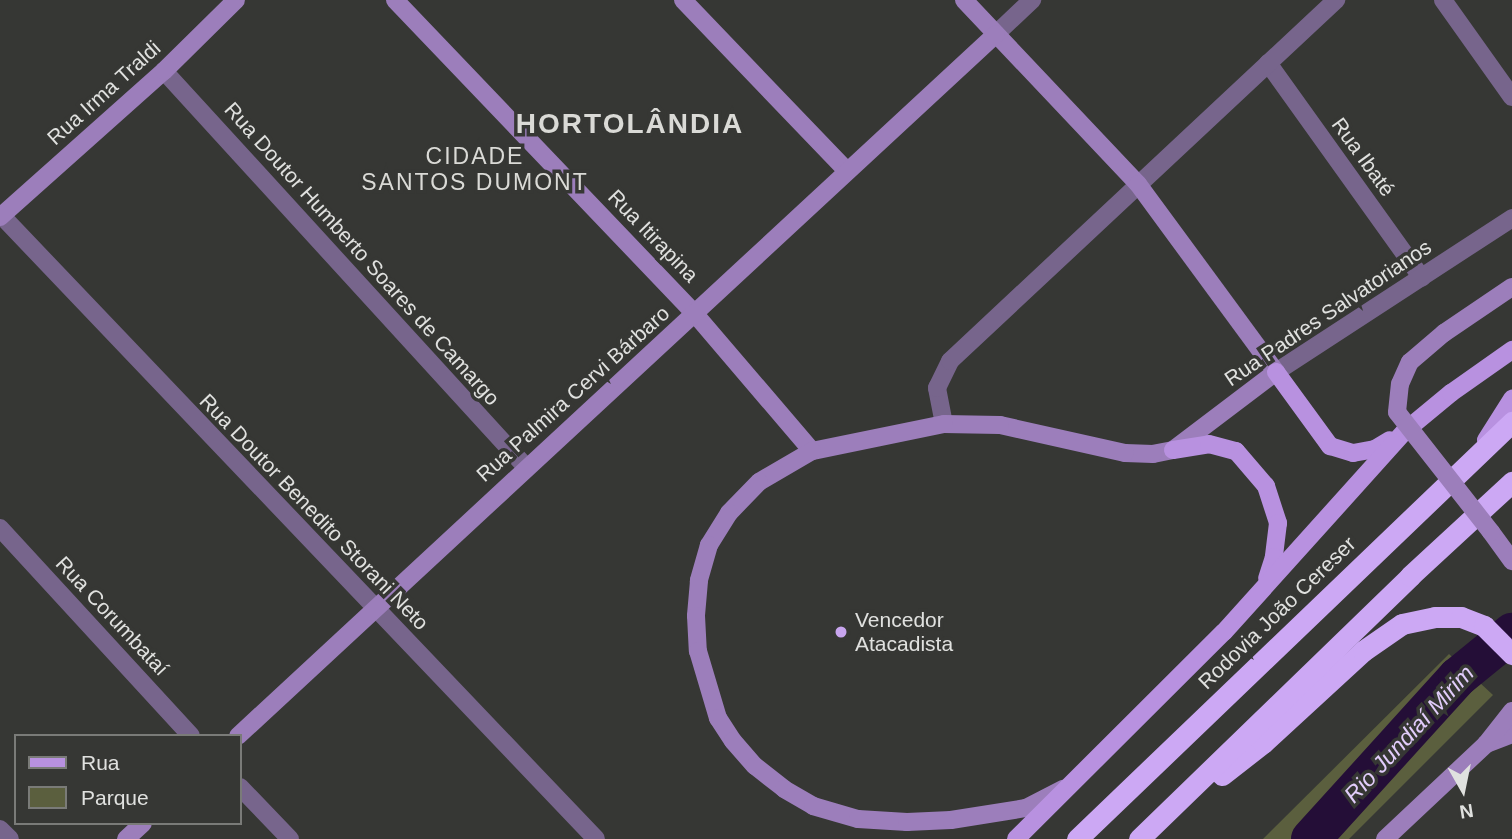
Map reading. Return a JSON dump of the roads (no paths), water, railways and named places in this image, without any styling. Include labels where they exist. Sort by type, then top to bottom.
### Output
[{"type":"highway","name":"Rodovia João Cereser","points":[[1077,839],[1512,422]]},
{"type":"highway","points":[[1140,839],[1410,576],[1512,482]]},
{"type":"highway","points":[[1140,839],[1262,743],[1385,632],[1402,624],[1434,617],[1461,617],[1483,626],[1512,654]]},
{"type":"main road","name":"Rua Irma Traldi","points":[[1,216],[164,71],[236,0]]},
{"type":"main road","name":"Rua Itirapina","points":[[396,0],[695,314],[812,451]]},
{"type":"main road","points":[[683,0],[847,171]]},
{"type":"main road","points":[[964,0],[1138,184],[1330,446],[1353,453],[1375,449],[1405,431]]},
{"type":"main road","name":"Rua Palmira Cervi Bárbaro","points":[[239,734],[996,34]]},
{"type":"main road","points":[[1512,288],[1444,333],[1410,362],[1400,384],[1397,412],[1512,561]]},
{"type":"main road","points":[[1016,839],[1224,632],[1405,431],[1451,393],[1512,350]]},
{"type":"main road","name":"Rua Padres Salvatorianos","points":[[1172,450],[1276,372]]},
{"type":"main road","points":[[1468,467],[1512,399]]},
{"type":"main road","points":[[1069,786],[1026,808],[950,820],[907,822],[858,819],[813,806],[784,789],[755,766],[718,718],[698,651],[696,616],[699,581],[709,545],[729,513],[759,482],[812,451],[944,424],[1000,425],[1125,453],[1153,454],[1209,444],[1236,451],[1266,486],[1278,523],[1274,557],[1264,587]]},
{"type":"main road","points":[[1385,839],[1486,744],[1512,711]]},
{"type":"main road","points":[[1486,744],[1512,734]]},
{"type":"main road","points":[[126,839],[141,825]]},
{"type":"street","name":"Rua Palmira Cervi Bárbaro","points":[[996,34],[1032,0]]},
{"type":"street","points":[[944,424],[937,388],[950,361],[1336,0]]},
{"type":"street","points":[[1443,0],[1512,97]]},
{"type":"street","name":"Rua Ibaté","points":[[1268,63],[1422,278]]},
{"type":"street","name":"Rua Doutor Humberto Soares de Camargo","points":[[164,71],[526,467]]},
{"type":"street","name":"Rua Doutor Benedito Storani Neto","points":[[1,216],[596,839]]},
{"type":"street","name":"Rua Padres Salvatorianos","points":[[1276,372],[1512,218]]},
{"type":"street","name":"Rua Corumbataí","points":[[0,528],[189,734]]},
{"type":"street","points":[[242,789],[290,839]]},
{"type":"street","points":[[0,829],[10,839]]},
{"type":"waterway","name":"Rio Jundiaí Mirim","points":[[1311,839],[1458,677],[1512,633]]},
{"type":"place","name":"Vencedor Atacadista","points":[[841,632]]},
{"type":"district","name":"HORTOLÂNDIA","points":[[630,124]]},
{"type":"district","name":"CIDADE SANTOS DUMONT","points":[[475,169]]}]
